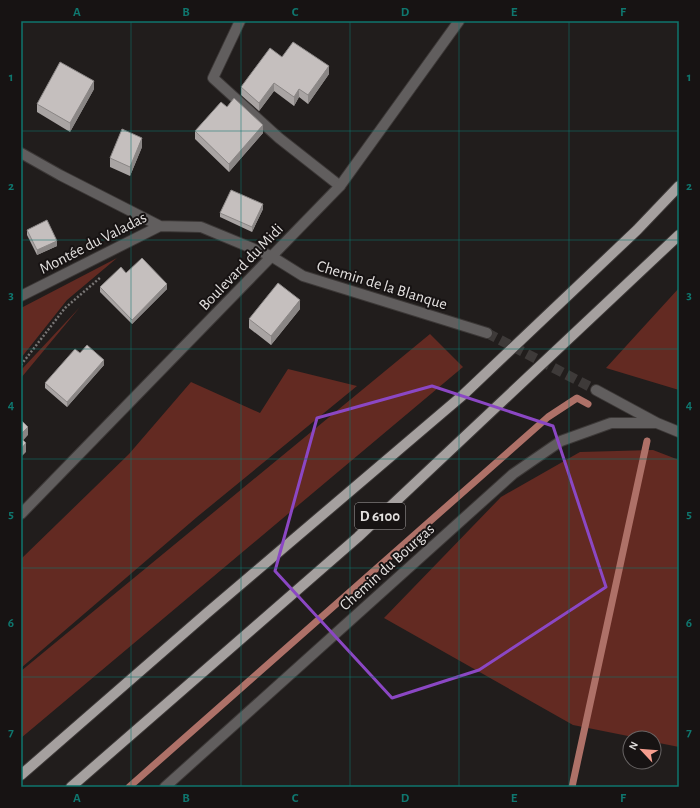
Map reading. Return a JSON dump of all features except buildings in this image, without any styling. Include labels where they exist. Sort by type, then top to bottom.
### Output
[{"type":"main road","name":"D 6100","points":[[21,775],[207,613],[463,395],[636,230],[679,186]]},
{"type":"main road","name":"D 6100","points":[[71,787],[358,537],[679,235]]},
{"type":"street","points":[[240,21],[213,78],[279,138],[340,186]]},
{"type":"street","name":"Boulevard du Midi","points":[[21,514],[340,186],[459,21]]},
{"type":"street","points":[[21,153],[60,175],[160,226]]},
{"type":"street","name":"Montée du Valadas","points":[[21,296],[160,226],[201,227],[271,256]]},
{"type":"street","name":"Chemin de la Blanque","points":[[271,256],[303,276],[487,334]]},
{"type":"street","points":[[596,390],[657,423],[679,432]]},
{"type":"street","name":"Chemin du Bourgas","points":[[165,787],[514,474],[561,441],[611,423],[657,423]]},
{"type":"path","points":[[21,365],[65,308],[104,274]]},
{"type":"highlighted area","points":[[432,386],[553,426],[606,587],[479,670],[392,698],[275,571],[317,418]]},
{"type":"shaded area","points":[[117,258],[67,300],[21,358],[21,308]]},
{"type":"shaded area","points":[[679,288],[679,390],[606,368]]},
{"type":"shaded area","points":[[80,307],[21,378],[21,370]]},
{"type":"shaded area","points":[[430,334],[463,367],[21,738],[21,671]]},
{"type":"shaded area","points":[[288,369],[357,386],[197,517],[21,668],[21,559],[129,454],[191,382],[260,413]]},
{"type":"shaded area","points":[[653,450],[679,460],[679,747],[662,744],[662,730],[622,730],[622,735],[573,725],[384,618],[501,497],[580,452]]},
{"type":"waterway","points":[[129,787],[548,417],[577,398],[588,404]]},
{"type":"waterway","points":[[572,787],[647,441]]},
{"type":"tunnel","points":[[487,333],[596,390]]}]
